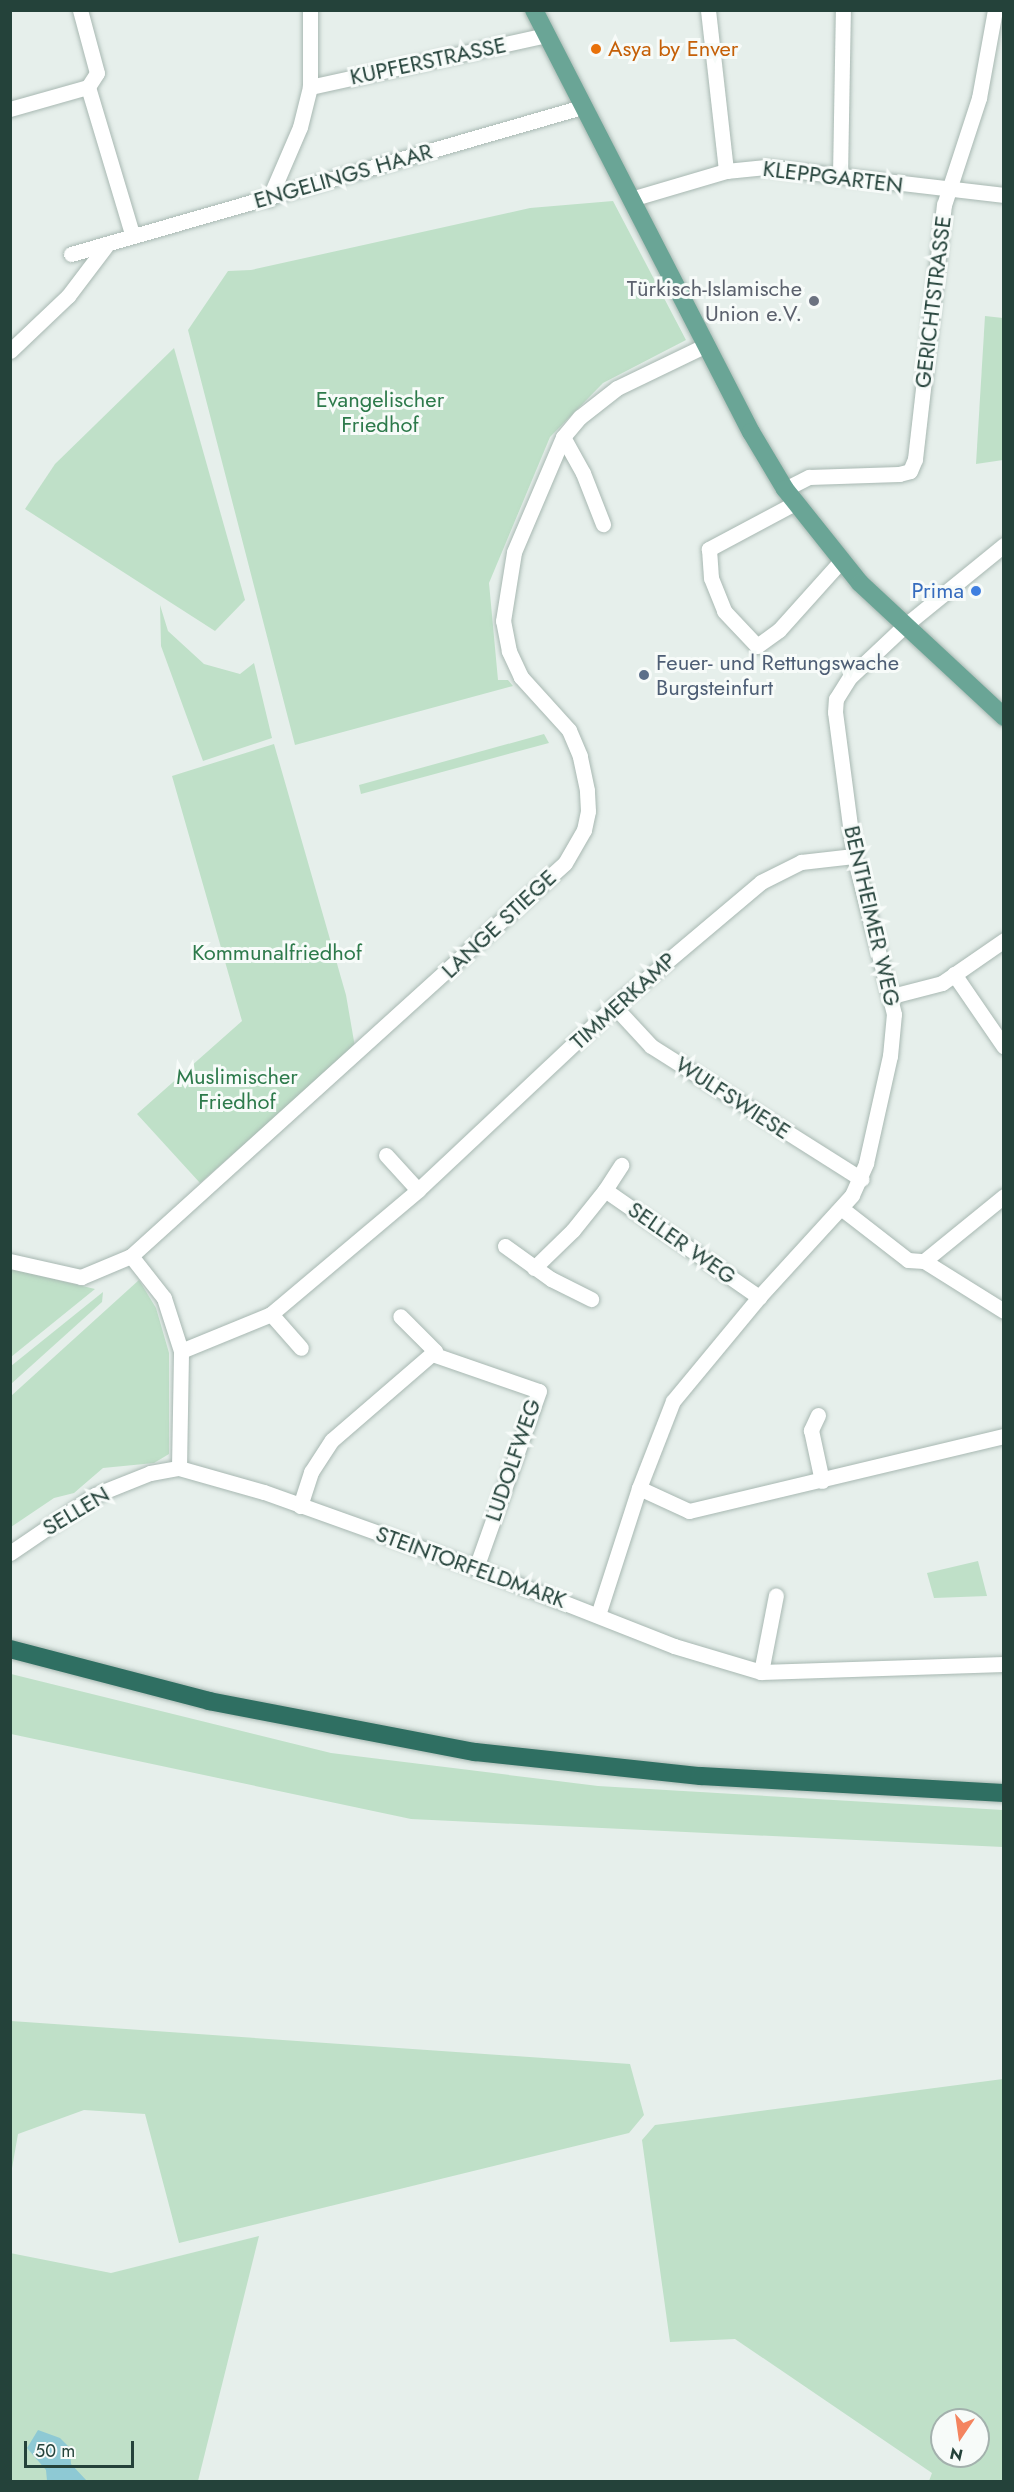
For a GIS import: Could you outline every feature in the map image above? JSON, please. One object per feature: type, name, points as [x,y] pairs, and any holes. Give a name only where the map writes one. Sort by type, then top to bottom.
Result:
[{"type":"highway","points":[[10,1648],[220,1704],[475,1752],[690,1776],[1004,1793]]},
{"type":"main road","points":[[534,10],[706,345],[790,496],[840,562],[903,627],[1004,717]]},
{"type":"street","points":[[10,109],[88,87],[96,73],[80,10]]},
{"type":"street","points":[[269,199],[300,127],[310,87],[310,10]]},
{"type":"street","points":[[708,10],[726,171]]},
{"type":"street","points":[[840,176],[843,10]]},
{"type":"street","name":"GERICHTSTRASSE","points":[[790,496],[809,477],[910,471],[915,459],[948,190],[979,98],[995,10]]},
{"type":"street","name":"KUPFERSTRASSE","points":[[310,87],[546,35]]},
{"type":"street","points":[[88,87],[132,234]]},
{"type":"street","name":"ENGELINGS HAAR","points":[[71,254],[106,246],[132,234],[269,199],[582,107]]},
{"type":"street","name":"KLEPPGARTEN","points":[[631,199],[726,171],[766,167],[1004,195]]},
{"type":"street","name":"ENGELINGS HAAR","points":[[10,351],[68,296],[106,246]]},
{"type":"street","name":"LANGE STIEGE","points":[[10,1261],[81,1277],[131,1256],[537,892],[565,863],[584,830],[588,812],[580,756],[568,730],[521,677],[513,663],[503,621],[514,552],[563,437],[617,388],[706,345]]},
{"type":"street","points":[[563,437],[583,473],[603,524]]},
{"type":"street","points":[[790,496],[709,549],[711,578],[724,611],[757,646],[779,630],[840,562]]},
{"type":"street","name":"BENTHEIMER WEG","points":[[841,1208],[861,1179],[894,1033],[892,996],[854,856],[834,712],[836,699],[850,677],[903,627],[1004,545]]},
{"type":"street","name":"TIMMERKAMP","points":[[181,1351],[271,1314],[418,1190],[614,1006],[761,882],[801,862],[854,856]]},
{"type":"street","points":[[892,996],[942,983],[1004,940]]},
{"type":"street","points":[[954,974],[1004,1047]]},
{"type":"street","name":"WULFSWIESE","points":[[614,1006],[651,1046],[861,1179]]},
{"type":"street","points":[[386,1155],[418,1190]]},
{"type":"street","name":"SELLER WEG","points":[[534,1268],[573,1230],[605,1190],[621,1165]]},
{"type":"street","name":"SELLER WEG","points":[[605,1190],[759,1297]]},
{"type":"street","points":[[924,1261],[1004,1196]]},
{"type":"street","points":[[841,1208],[908,1260],[924,1261],[1004,1311]]},
{"type":"street","name":"SELLER WEG","points":[[598,1615],[639,1488],[673,1401],[759,1297],[841,1208]]},
{"type":"street","points":[[505,1246],[534,1268],[591,1299]]},
{"type":"street","points":[[131,1256],[164,1298],[181,1351],[179,1468]]},
{"type":"street","points":[[271,1314],[301,1348]]},
{"type":"street","points":[[300,1506],[311,1472],[332,1440],[435,1351],[400,1316]]},
{"type":"street","name":"LUDOLFWEG","points":[[432,1353],[539,1391],[476,1568]]},
{"type":"street","points":[[818,1415],[811,1430],[822,1481]]},
{"type":"street","points":[[639,1488],[689,1510],[822,1481],[1004,1436]]},
{"type":"street","name":"STEINTORFELDMARK","points":[[179,1468],[300,1506],[476,1568],[674,1647],[761,1672],[1004,1664]]},
{"type":"street","name":"SELLEN","points":[[10,1553],[95,1495],[150,1473],[179,1468]]},
{"type":"street","points":[[761,1672],[776,1595]]},
{"type":"green space","name":"Evangelischer Friedhof","points":[[613,201],[686,340],[603,383],[550,437],[489,583],[498,680],[508,680],[513,686],[295,745],[188,330],[228,271],[251,270],[530,208]]},
{"type":"green space","points":[[985,316],[1003,318],[1003,460],[976,464]]},
{"type":"green space","points":[[174,348],[245,600],[215,631],[25,509],[55,464]]},
{"type":"green space","points":[[160,605],[168,631],[204,664],[240,674],[254,663],[272,738],[203,761],[161,646]]},
{"type":"green space","points":[[544,734],[549,743],[361,794],[359,785]]},
{"type":"green space","points":[[274,744],[346,995],[355,1047],[200,1183],[137,1114],[242,1021],[172,776]]},
{"type":"green space","points":[[10,1269],[95,1289],[11,1357]]},
{"type":"green space","points":[[139,1280],[156,1308],[169,1353],[169,1454],[154,1463],[103,1468],[74,1493],[54,1498],[11,1527],[11,1396]]},
{"type":"green space","points":[[103,1292],[102,1302],[11,1384],[11,1366]]},
{"type":"green space","points":[[978,1561],[987,1596],[934,1598],[927,1573]]},
{"type":"green space","points":[[11,1674],[331,1753],[598,1786],[1003,1810],[1003,1847],[411,1819],[11,1734]]},
{"type":"green space","points":[[11,2021],[630,2064],[644,2115],[629,2133],[179,2243],[145,2114],[84,2110],[18,2134],[11,2174]]},
{"type":"green space","points":[[1003,2079],[1003,2481],[929,2481],[932,2473],[735,2339],[670,2342],[642,2140],[655,2125]]},
{"type":"green space","points":[[259,2236],[198,2481],[11,2481],[10,2253],[111,2273]]},
{"type":"water","points":[[38,2430],[60,2438],[70,2448],[71,2464],[87,2481],[47,2481],[46,2470],[27,2448]]},
{"type":"place","name":"Asya by Enver","points":[[596,49]]},
{"type":"place","name":"Türkisch-Islamische Union e.V.","points":[[814,301]]},
{"type":"place","name":"Prima","points":[[976,591]]},
{"type":"place","name":"Feuer- und Rettungswache Burgsteinfurt","points":[[644,675]]},
{"type":"park label","name":"Kommunalfriedhof","points":[[277,953]]},
{"type":"park label","name":"Muslimischer Friedhof","points":[[237,1088]]}]
